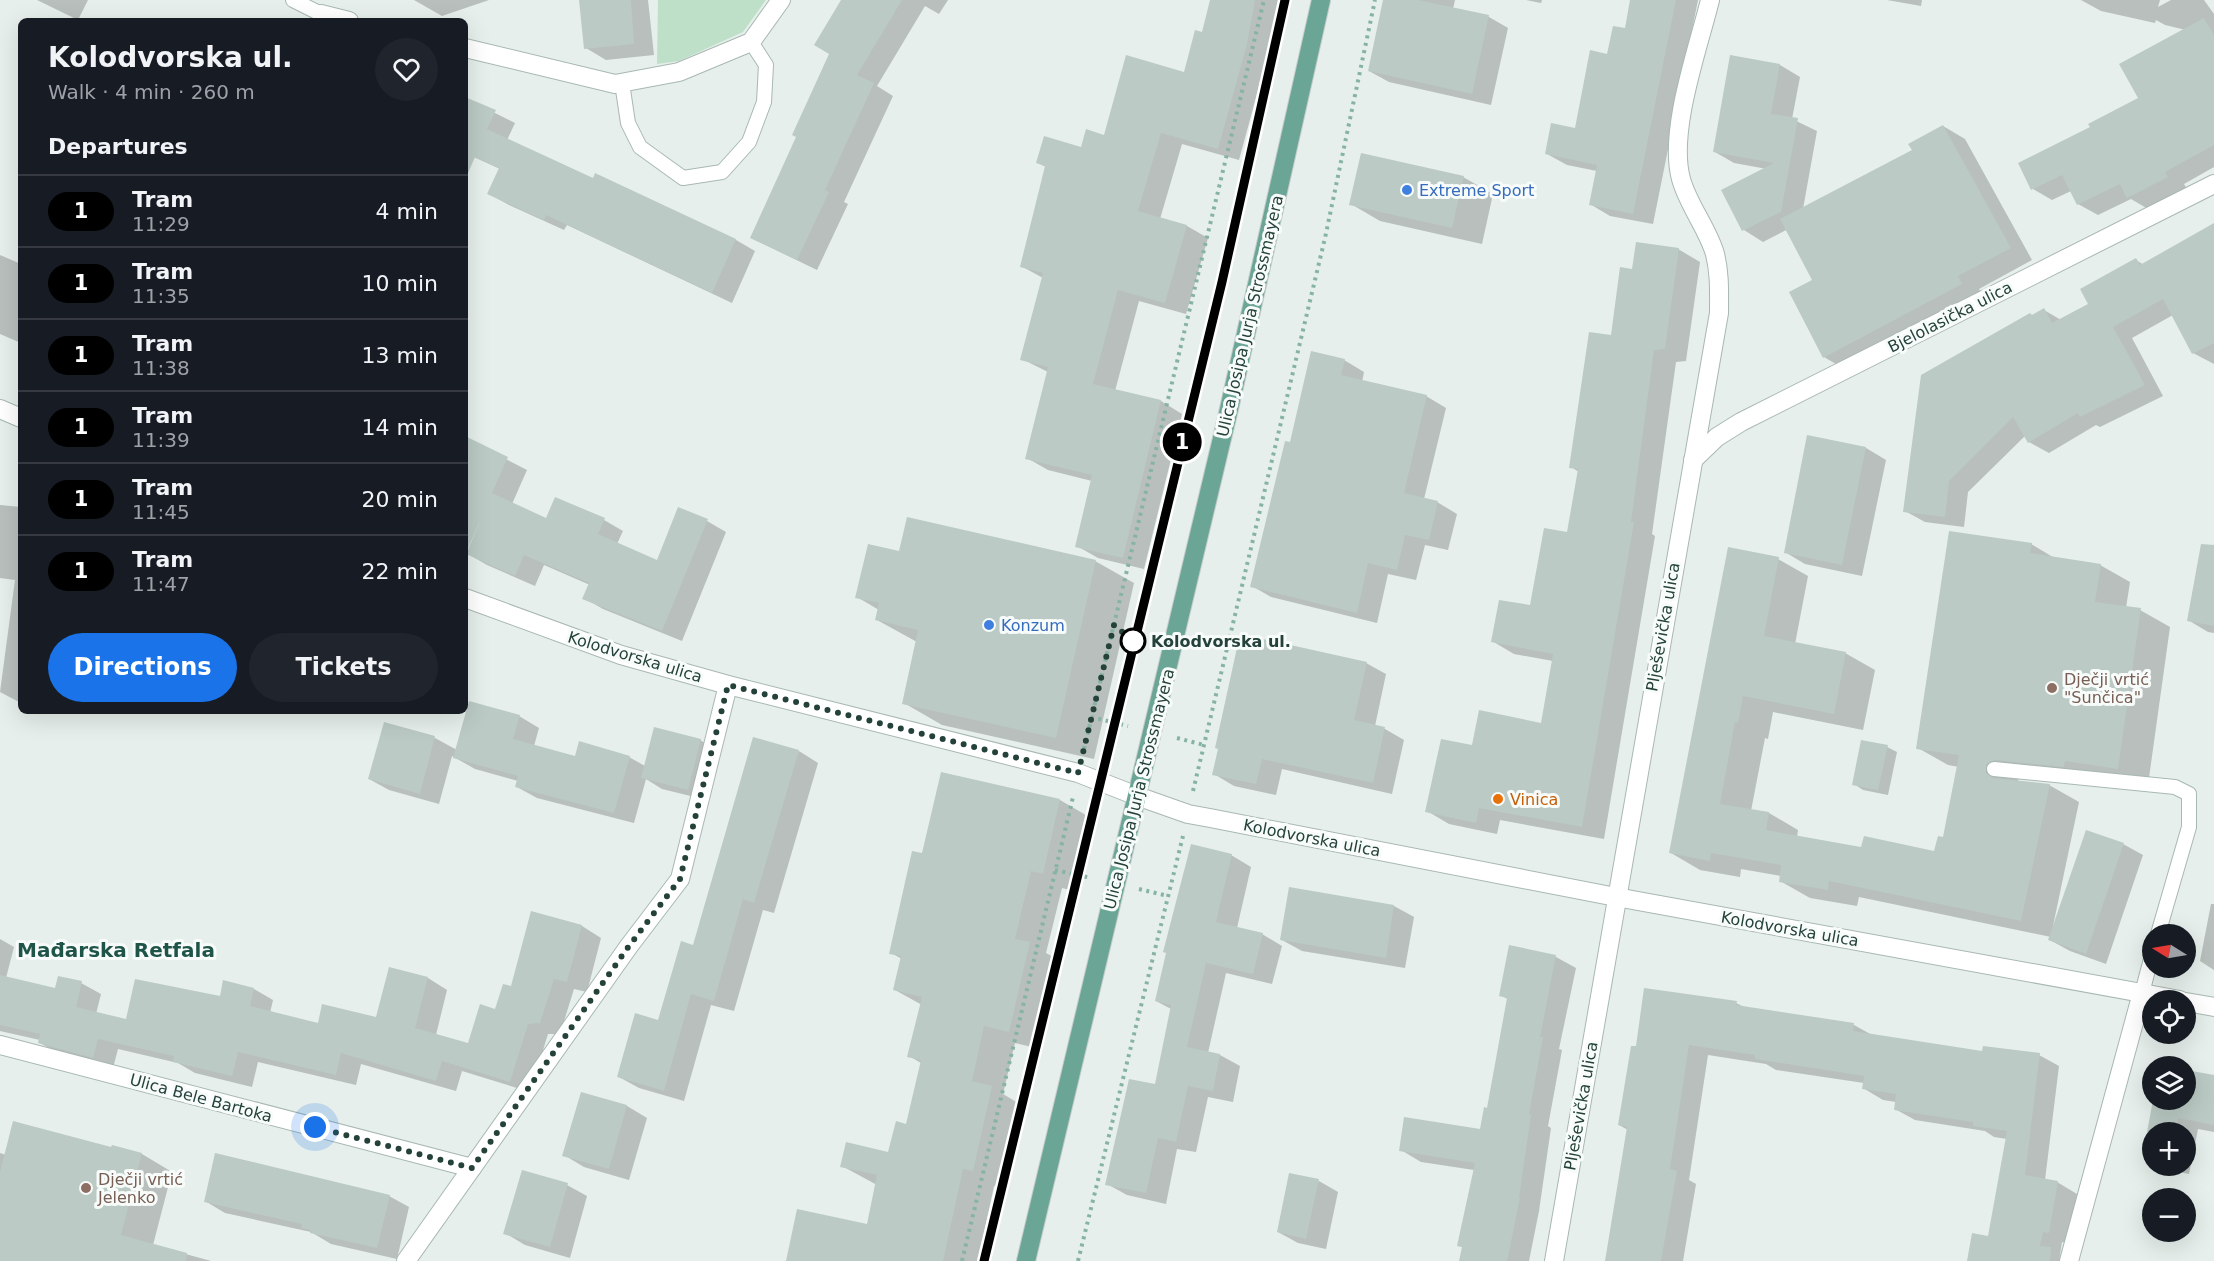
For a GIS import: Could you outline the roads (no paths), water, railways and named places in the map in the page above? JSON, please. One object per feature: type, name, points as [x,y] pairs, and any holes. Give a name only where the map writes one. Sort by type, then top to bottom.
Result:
[{"type":"main road","name":"Ulica Josipa Jurja Strossmayera","points":[[1026,1261],[1232,397],[1321,0]]},
{"type":"street","points":[[468,49],[615,84],[622,83],[679,72],[751,42],[781,0]]},
{"type":"street","name":"Plješevička ulica","points":[[1554,1261],[1719,313],[1720,281],[1714,252],[1691,205],[1681,178],[1677,147],[1686,97],[1710,0]]},
{"type":"street","points":[[322,12],[340,18]]},
{"type":"street","name":"Bjelolasička ulica","points":[[1693,460],[1717,437],[1741,422],[2214,184]]},
{"type":"street","points":[[0,409],[18,417]]},
{"type":"street","name":"Kolodvorska ulica","points":[[468,599],[621,655],[728,685],[1078,773],[1188,814],[1616,897],[2142,993]]},
{"type":"street","points":[[406,1261],[629,946],[680,879],[728,685]]},
{"type":"street","points":[[2069,1261],[2142,993]]},
{"type":"street","points":[[2196,1004],[2214,1007]]},
{"type":"street","name":"Ulica Bele Bartoka","points":[[0,1045],[472,1168]]},
{"type":"lane","points":[[293,0],[322,12]]},
{"type":"lane","points":[[622,83],[628,123],[640,147],[683,178],[722,172],[748,142],[764,102],[766,65],[751,42]]},
{"type":"lane","points":[[1994,769],[2175,787],[2189,794],[2189,827],[2161,924]]},
{"type":"tram line","name":"1","points":[[984,1261],[1222,282],[1285,0]]},
{"type":"place","name":"Extreme Sport","points":[[1407,190]]},
{"type":"place","name":"Konzum","points":[[989,625]]},
{"type":"place","name":"Kolodvorska ul.","points":[[1133,641]]},
{"type":"place","name":"Dječji vrtić \"Sunčica\"","points":[[2052,688]]},
{"type":"place","name":"Vinica","points":[[1498,799]]},
{"type":"place","name":"Dječji vrtić Jelenko","points":[[86,1188]]},
{"type":"district","name":"Mađarska Retfala","points":[[116,950]]}]
